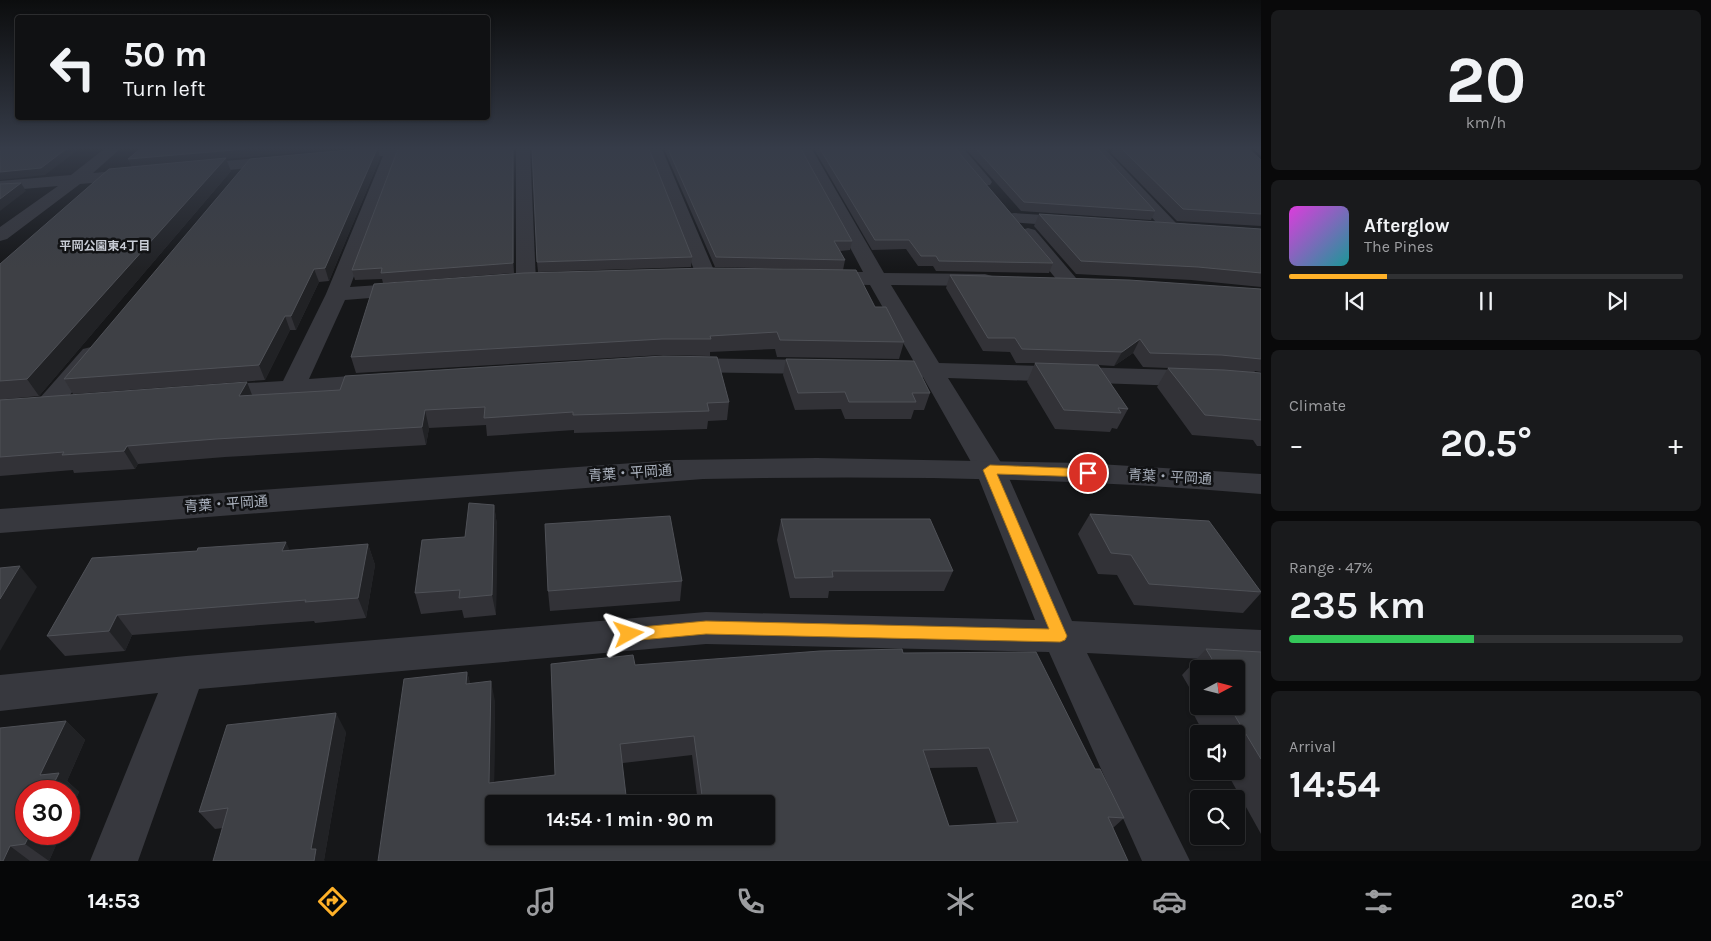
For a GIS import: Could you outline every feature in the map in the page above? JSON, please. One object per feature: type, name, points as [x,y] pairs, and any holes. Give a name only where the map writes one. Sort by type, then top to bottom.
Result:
[{"type":"street","points":[[0,235],[62,189]]},
{"type":"street","points":[[293,387],[337,294],[383,189]]},
{"type":"street","points":[[524,189],[526,282]]},
{"type":"street","points":[[671,189],[706,275]]},
{"type":"street","points":[[827,189],[877,279],[990,470],[1060,636],[1166,861]]},
{"type":"street","points":[[989,189],[1004,207],[1079,282],[1040,281]]},
{"type":"street","points":[[1134,189],[1170,227]]},
{"type":"street","points":[[1004,207],[1092,222]]},
{"type":"street","points":[[1141,225],[1190,228]]},
{"type":"street","points":[[801,277],[1002,281]]},
{"type":"street","points":[[337,294],[426,288]]},
{"type":"street","points":[[77,403],[38,406],[104,337]]},
{"type":"street","points":[[662,364],[931,369],[1212,379],[1261,384]]},
{"type":"street","points":[[195,394],[403,380]]},
{"type":"street","name":"青葉・平岡通","points":[[0,520],[675,470],[738,467],[990,470],[1186,477],[1261,484]]},
{"type":"street","points":[[0,693],[186,673],[706,628],[1060,636],[1261,646]]},
{"type":"street","points":[[114,861],[186,673]]},
{"type":"building","points":[[0,189],[13,189],[0,199]]},
{"type":"building","points":[[86,189],[198,189],[27,379],[0,381],[0,264]]},
{"type":"building","points":[[224,189],[359,189],[325,268],[314,269],[291,316],[285,316],[259,365],[64,379]]},
{"type":"building","points":[[383,189],[513,189],[513,263],[381,273],[382,268],[352,270]]},
{"type":"building","points":[[534,189],[665,189],[692,257],[537,262]]},
{"type":"building","points":[[686,189],[823,189],[852,241],[834,241],[845,260],[716,257]]},
{"type":"building","points":[[844,189],[990,189],[1053,263],[939,261],[936,256],[921,256],[909,240],[875,240]]},
{"type":"building","points":[[1012,189],[1135,189],[1155,211],[1024,202]]},
{"type":"building","points":[[1163,189],[1261,189],[1261,214],[1183,209]]},
{"type":"building","points":[[1039,214],[1261,229],[1261,273],[1198,267],[1081,261]]},
{"type":"building","points":[[707,268],[856,270],[875,307],[886,307],[904,342],[780,340],[777,332],[710,336],[711,339],[662,339],[351,357],[374,284],[524,273]]},
{"type":"building","points":[[950,275],[1129,280],[1261,289],[1261,359],[1221,355],[1150,353],[1140,339],[1122,352],[1022,349],[1015,338],[988,338]]},
{"type":"building","points":[[663,356],[717,357],[729,402],[707,403],[709,411],[573,415],[573,412],[484,418],[485,407],[425,410],[422,427],[127,446],[124,451],[62,455],[64,452],[0,457],[0,400],[247,382],[239,396],[340,390],[345,376]]},
{"type":"building","points":[[786,359],[914,361],[930,393],[912,393],[916,402],[849,402],[845,392],[798,393]]},
{"type":"building","points":[[1035,363],[1098,365],[1128,409],[1118,408],[1121,413],[1064,410]]},
{"type":"building","points":[[1168,368],[1261,373],[1261,420],[1205,415]]},
{"type":"building","points":[[469,503],[494,505],[492,595],[459,598],[460,590],[415,593],[422,540],[465,537]]},
{"type":"building","points":[[1090,514],[1209,521],[1261,592],[1149,584],[1131,555],[1111,553]]},
{"type":"building","points":[[670,516],[682,581],[548,591],[545,524]]},
{"type":"building","points":[[781,519],[930,519],[953,571],[832,571],[833,577],[795,578]]},
{"type":"building","points":[[286,542],[282,551],[368,544],[358,598],[305,602],[306,600],[117,615],[109,631],[47,636],[92,558],[197,551],[198,548]]},
{"type":"building","points":[[20,566],[0,599],[0,568]]},
{"type":"building","points":[[902,649],[903,653],[1036,652],[1095,769],[1100,769],[1124,818],[1108,817],[1128,861],[378,861],[404,679],[467,672],[466,684],[491,681],[489,783],[555,775],[551,664],[633,655],[635,665],[820,651]],"holes":[[[694,736],[702,795],[775,795],[775,845],[485,845],[485,795],[626,795],[620,744]],[[989,748],[1018,822],[949,826],[923,750]]]},
{"type":"building","points":[[1206,649],[1261,652],[1261,759],[1245,732],[1245,725],[1240,725],[1234,715],[1245,715],[1245,660],[1213,660]]},
{"type":"building","points":[[336,713],[311,849],[316,849],[314,861],[213,861],[228,808],[199,812],[227,725]]},
{"type":"building","points":[[66,721],[40,775],[59,773],[56,780],[15,780],[15,845],[18,845],[10,846],[3,861],[0,861],[0,728]]},
{"type":"district","name":"平岡公園東4丁目","points":[[105,246]]},
{"type":"route","points":[[629,634],[706,628],[1060,636],[990,470],[1088,473]]}]
